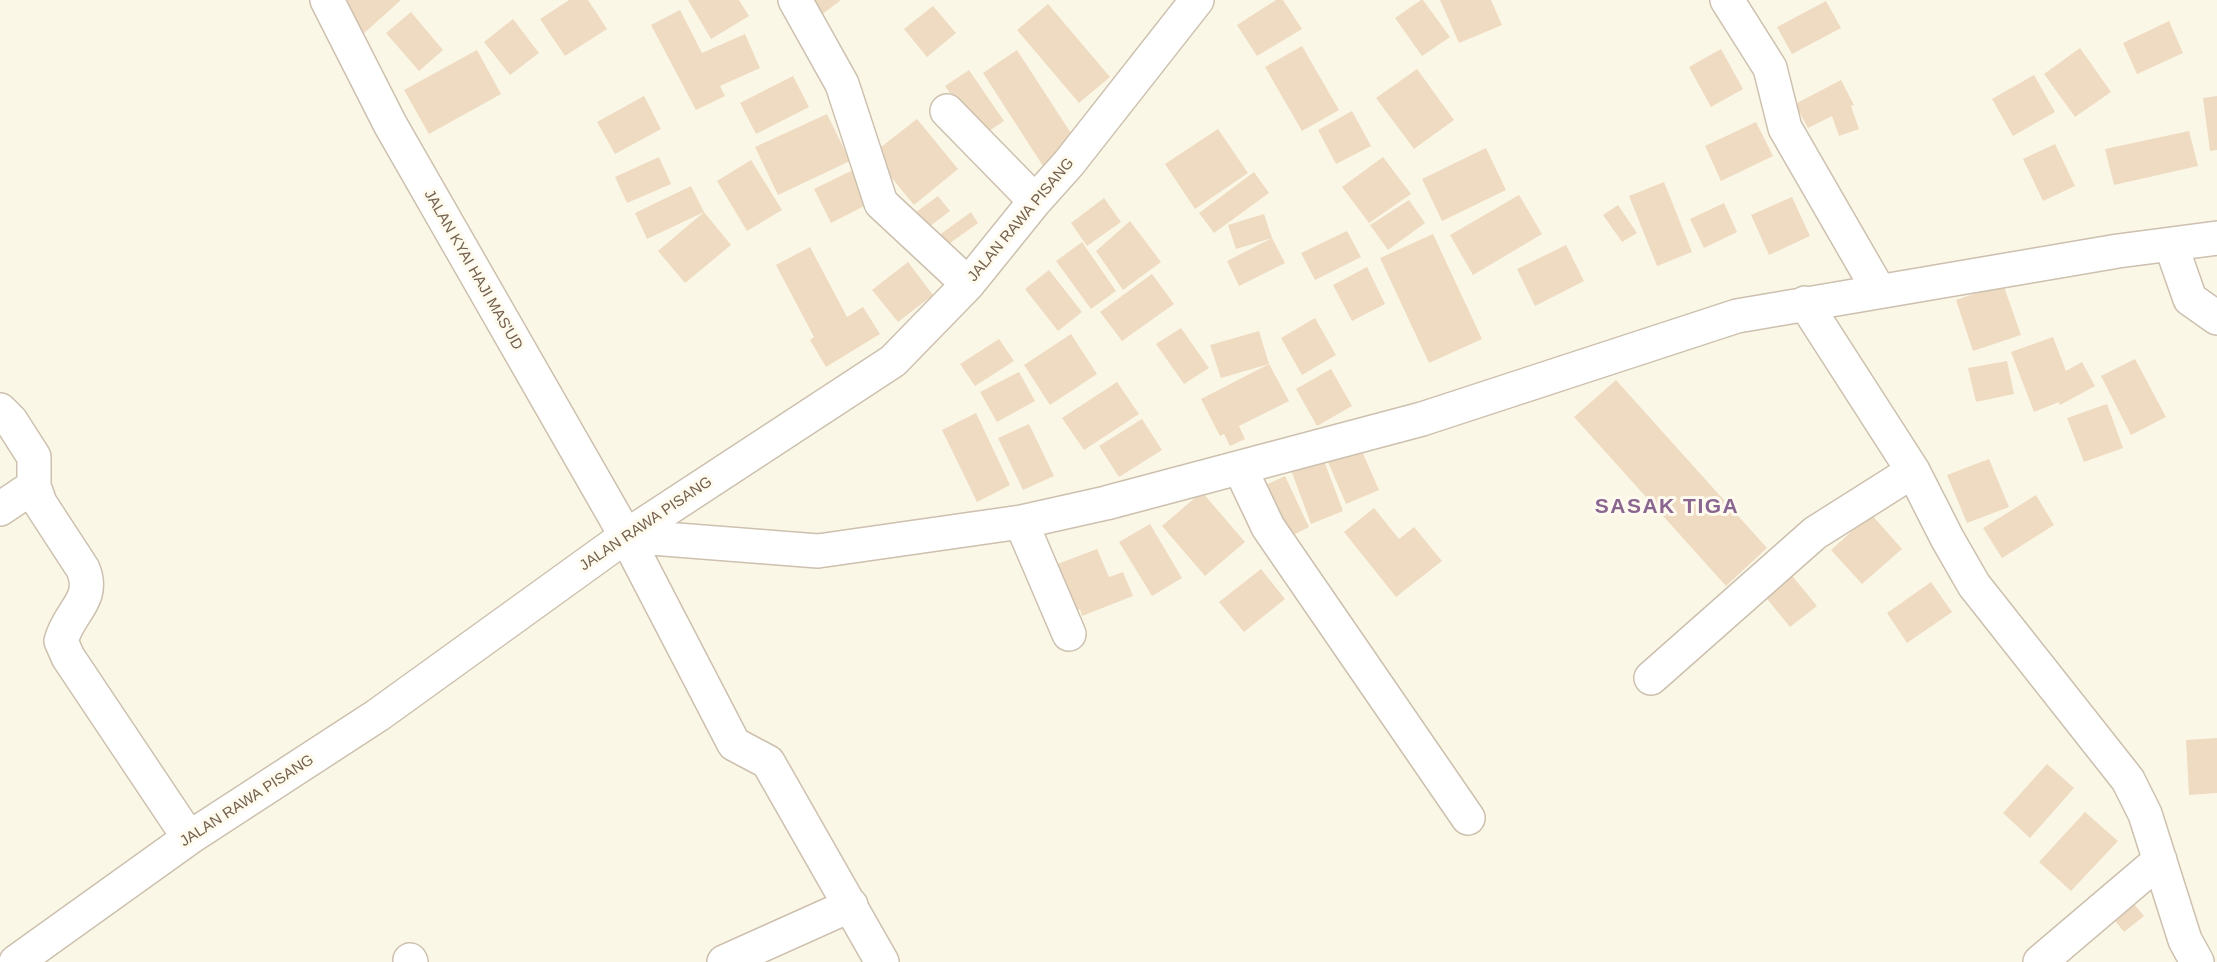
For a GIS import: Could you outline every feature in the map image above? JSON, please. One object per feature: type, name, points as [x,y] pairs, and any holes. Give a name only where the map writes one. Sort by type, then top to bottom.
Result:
[{"type":"street","name":"JALAN KYAI HAJI MAS'UD","points":[[327,0],[390,124],[626,536],[734,744],[768,762],[882,962]]},
{"type":"street","points":[[795,0],[842,84],[881,202],[968,284]]},
{"type":"street","name":"JALAN RAWA PISANG","points":[[16,962],[189,838],[378,716],[626,536],[893,360],[968,284],[1035,201],[1069,164],[1197,0]]},
{"type":"street","points":[[1727,0],[1770,68],[1785,128],[1879,291]]},
{"type":"street","points":[[947,111],[1035,201]]},
{"type":"street","points":[[626,536],[818,552],[1021,522],[1106,503],[1422,419],[1737,316],[2118,251],[2217,238]]},
{"type":"street","points":[[2171,245],[2190,299],[2217,318]]},
{"type":"street","points":[[1805,303],[1912,471],[1974,585],[2128,780],[2145,814],[2185,940],[2197,962]]},
{"type":"street","points":[[0,410],[11,420],[34,457],[34,486],[40,503],[88,580],[88,591],[64,630],[61,641],[68,657],[189,838]]},
{"type":"street","points":[[1240,468],[1268,527],[1468,818]]},
{"type":"street","points":[[1651,678],[1815,533],[1912,471]]},
{"type":"street","points":[[0,509],[34,486]]},
{"type":"street","points":[[1021,522],[1069,634]]},
{"type":"street","points":[[2040,962],[2160,860]]},
{"type":"street","points":[[724,962],[851,905]]},
{"type":"building","points":[[347,0],[401,0],[362,35],[338,9]]},
{"type":"building","points":[[569,0],[588,0],[607,29],[565,56],[540,19]]},
{"type":"building","points":[[688,0],[739,0],[749,16],[711,39]]},
{"type":"building","points":[[808,0],[841,0],[820,16]]},
{"type":"building","points":[[1276,0],[1283,0],[1302,29],[1257,56],[1237,25]]},
{"type":"building","points":[[1421,0],[1450,37],[1422,56],[1395,18]]},
{"type":"building","points":[[1440,0],[1491,0],[1502,25],[1459,43]]},
{"type":"building","points":[[1826,1],[1841,28],[1792,54],[1777,27]]},
{"type":"building","points":[[1048,4],[1110,77],[1079,103],[1017,30]]},
{"type":"building","points":[[933,6],[956,33],[927,57],[904,29]]},
{"type":"building","points":[[680,10],[702,53],[745,34],[760,68],[720,86],[725,96],[696,110],[651,25]]},
{"type":"building","points":[[411,12],[443,50],[419,71],[386,33]]},
{"type":"building","points":[[513,19],[539,53],[510,75],[484,42]]},
{"type":"building","points":[[2169,21],[2183,53],[2137,74],[2123,43]]},
{"type":"building","points":[[1302,46],[1339,110],[1302,131],[1265,67]]},
{"type":"building","points":[[2080,48],[2111,92],[2075,117],[2044,74]]},
{"type":"building","points":[[1721,49],[1743,89],[1711,107],[1689,67]]},
{"type":"building","points":[[477,50],[501,94],[429,134],[404,90]]},
{"type":"building","points":[[1017,50],[1078,144],[1043,166],[983,73]]},
{"type":"building","points":[[1417,69],[1454,120],[1414,149],[1376,98]]},
{"type":"building","points":[[969,70],[1004,121],[980,137],[945,86]]},
{"type":"building","points":[[2034,75],[2055,112],[2013,136],[1992,99]]},
{"type":"building","points":[[793,76],[809,107],[756,134],[740,103]]},
{"type":"building","points":[[1841,80],[1854,105],[1851,106],[1859,129],[1839,136],[1832,116],[1808,128],[1795,104]]},
{"type":"building","points":[[644,96],[661,129],[615,154],[597,122]]},
{"type":"building","points":[[2217,96],[2217,150],[2210,151],[2203,98]]},
{"type":"building","points":[[1352,111],[1371,146],[1336,164],[1318,130]]},
{"type":"building","points":[[827,114],[850,161],[778,195],[755,147]]},
{"type":"building","points":[[917,119],[958,169],[914,205],[872,154]]},
{"type":"building","points":[[1756,122],[1773,156],[1721,181],[1705,146]]},
{"type":"building","points":[[1218,129],[1248,173],[1195,209],[1165,164]]},
{"type":"building","points":[[2189,131],[2198,166],[2114,185],[2105,149]]},
{"type":"building","points":[[2055,144],[2075,186],[2043,201],[2023,159]]},
{"type":"building","points":[[1486,148],[1506,190],[1442,221],[1422,179]]},
{"type":"building","points":[[659,157],[671,184],[627,203],[615,177]]},
{"type":"building","points":[[1383,157],[1411,194],[1369,223],[1342,187]]},
{"type":"building","points":[[751,160],[782,210],[747,231],[717,181]]},
{"type":"building","points":[[853,170],[870,203],[831,223],[814,189]]},
{"type":"building","points":[[1254,172],[1269,193],[1214,233],[1199,213]]},
{"type":"building","points":[[1664,182],[1692,252],[1657,266],[1629,196]]},
{"type":"building","points":[[691,186],[704,212],[647,239],[635,213]]},
{"type":"building","points":[[1519,195],[1542,234],[1473,275],[1450,235]]},
{"type":"building","points":[[938,196],[950,211],[917,236],[905,220]]},
{"type":"building","points":[[1792,197],[1810,236],[1769,255],[1751,215]]},
{"type":"building","points":[[1104,198],[1121,222],[1087,246],[1071,223]]},
{"type":"building","points":[[1409,200],[1425,223],[1388,250],[1370,225]]},
{"type":"building","points":[[1724,203],[1737,232],[1704,248],[1690,219]]},
{"type":"building","points":[[1618,205],[1637,233],[1622,242],[1603,215]]},
{"type":"building","points":[[704,212],[731,245],[685,283],[658,251]]},
{"type":"building","points":[[971,212],[978,223],[946,246],[938,236]]},
{"type":"building","points":[[1264,214],[1272,238],[1236,249],[1228,225]]},
{"type":"building","points":[[1130,221],[1161,262],[1123,290],[1096,251]]},
{"type":"building","points":[[1347,231],[1361,257],[1315,280],[1301,253]]},
{"type":"building","points":[[1433,234],[1482,339],[1429,363],[1380,258]]},
{"type":"building","points":[[1272,238],[1285,263],[1239,286],[1227,261]]},
{"type":"building","points":[[1082,242],[1116,291],[1091,309],[1056,261]]},
{"type":"building","points":[[1566,245],[1584,281],[1535,306],[1517,269]]},
{"type":"building","points":[[810,247],[847,317],[863,307],[880,334],[826,367],[810,340],[814,337],[776,265]]},
{"type":"building","points":[[908,262],[933,295],[898,322],[872,290]]},
{"type":"building","points":[[1367,267],[1385,304],[1352,321],[1333,285]]},
{"type":"building","points":[[1049,270],[1082,312],[1058,331],[1025,289]]},
{"type":"building","points":[[1152,274],[1174,304],[1122,341],[1100,312]]},
{"type":"building","points":[[2003,284],[2021,335],[1973,351],[1956,300]]},
{"type":"building","points":[[1315,318],[1336,355],[1302,375],[1281,338]]},
{"type":"building","points":[[1181,328],[1209,368],[1184,384],[1156,344]]},
{"type":"building","points":[[1259,331],[1269,364],[1221,378],[1210,345]]},
{"type":"building","points":[[1071,334],[1097,374],[1050,405],[1024,365]]},
{"type":"building","points":[[2053,337],[2066,371],[2082,362],[2095,386],[2060,405],[2059,402],[2034,412],[2011,352]]},
{"type":"building","points":[[999,339],[1014,361],[975,386],[960,364]]},
{"type":"building","points":[[2135,359],[2166,417],[2131,435],[2101,376]]},
{"type":"building","points":[[2007,361],[2014,394],[1976,402],[1968,368]]},
{"type":"building","points":[[1269,364],[1289,401],[1239,426],[1245,439],[1230,446],[1224,434],[1220,436],[1201,399]]},
{"type":"building","points":[[1331,369],[1352,406],[1317,426],[1296,389]]},
{"type":"building","points":[[1019,372],[1035,401],[997,422],[980,392]]},
{"type":"building","points":[[1616,380],[1767,548],[1726,586],[1574,417]]},
{"type":"building","points":[[1117,382],[1139,414],[1084,450],[1062,418]]},
{"type":"building","points":[[2107,404],[2123,448],[2084,462],[2067,418]]},
{"type":"building","points":[[976,413],[1010,485],[977,502],[942,430]]},
{"type":"building","points":[[1142,419],[1162,450],[1119,477],[1099,446]]},
{"type":"building","points":[[1029,424],[1054,476],[1023,490],[998,438]]},
{"type":"building","points":[[1361,449],[1379,490],[1346,504],[1328,462]]},
{"type":"building","points":[[1323,458],[1343,511],[1311,524],[1291,470]]},
{"type":"building","points":[[1989,459],[2009,507],[1967,523],[1947,475]]},
{"type":"building","points":[[1285,476],[1309,527],[1283,540],[1259,488]]},
{"type":"building","points":[[1202,492],[1245,542],[1205,576],[1162,526]]},
{"type":"building","points":[[2036,495],[2054,525],[2002,558],[1983,528]]},
{"type":"building","points":[[1374,508],[1399,539],[1414,527],[1442,561],[1396,597],[1344,532]]},
{"type":"building","points":[[1871,514],[1902,549],[1862,584],[1831,550]]},
{"type":"building","points":[[1150,524],[1182,578],[1152,596],[1119,542]]},
{"type":"building","points":[[1097,549],[1109,577],[1123,572],[1133,596],[1082,616],[1080,609],[1074,611],[1055,565]]},
{"type":"building","points":[[1261,569],[1285,599],[1244,632],[1219,602]]},
{"type":"building","points":[[1789,572],[1817,606],[1790,627],[1763,594]]},
{"type":"building","points":[[1931,582],[1952,612],[1907,643],[1887,613]]},
{"type":"building","points":[[2217,738],[2217,793],[2189,795],[2186,740]]},
{"type":"building","points":[[2047,764],[2074,788],[2030,838],[2003,813]]},
{"type":"building","points":[[2085,812],[2118,841],[2071,891],[2039,862]]},
{"type":"building","points":[[2129,898],[2144,916],[2124,932],[2109,913]]},
{"type":"district","name":"SASAK TIGA","points":[[1667,507]]}]
